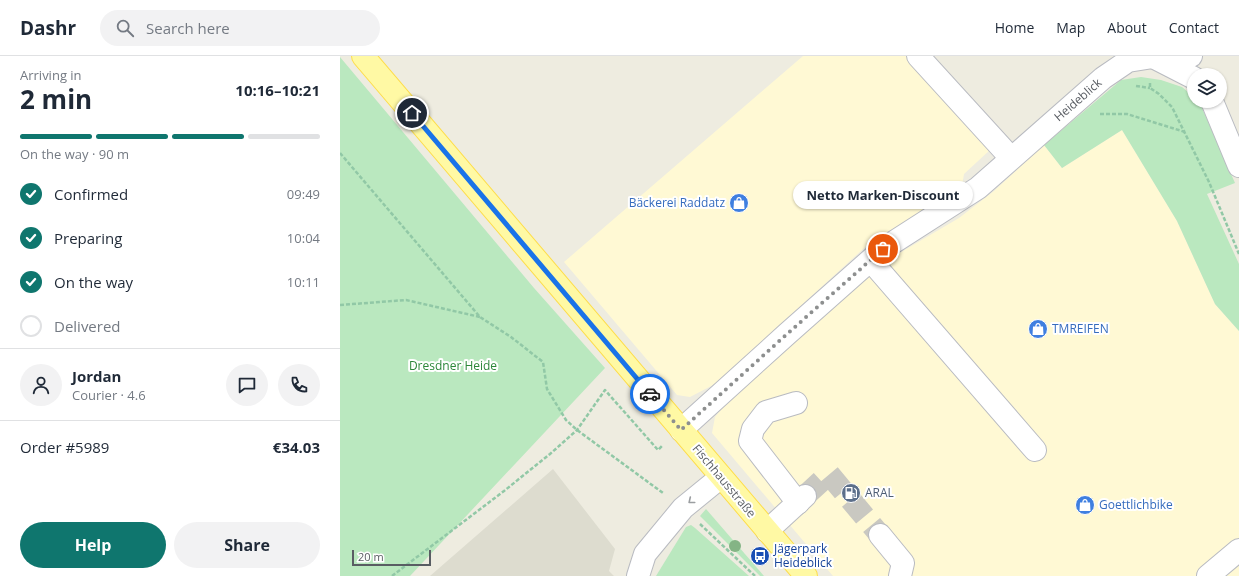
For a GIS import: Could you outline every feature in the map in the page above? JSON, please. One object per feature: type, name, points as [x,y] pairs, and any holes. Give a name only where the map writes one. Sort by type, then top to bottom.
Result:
[{"type":"main road","name":"Fischhausstraße","points":[[363,56],[806,576]]},
{"type":"street","name":"Heideblick","points":[[681,430],[883,249],[978,188],[1103,78],[1128,61],[1191,56]]},
{"type":"street","points":[[924,58],[1011,158]]},
{"type":"street","points":[[1159,59],[1187,74]]},
{"type":"street","points":[[1215,108],[1239,166]]},
{"type":"street","points":[[870,261],[1035,450]]},
{"type":"street","points":[[767,531],[801,500],[750,441],[753,429],[766,412],[796,402]]},
{"type":"street","points":[[638,576],[645,554],[683,508],[721,477]]},
{"type":"street","points":[[880,535],[903,563],[900,576]]},
{"type":"street","points":[[1208,576],[1239,550]]},
{"type":"path","points":[[1159,59],[1150,88],[1159,94],[1172,107],[1209,182],[1239,254]]},
{"type":"path","points":[[1095,115],[1102,113],[1127,114],[1184,132]]},
{"type":"path","points":[[340,153],[480,317],[511,337],[543,362],[547,389],[566,420],[577,430],[683,508],[755,576]]},
{"type":"path","points":[[340,304],[406,300],[480,317]]},
{"type":"path","points":[[392,576],[550,454],[577,430],[605,390],[658,450],[681,430]]},
{"type":"shaded area","points":[[803,56],[907,56],[991,149],[964,174],[962,186],[932,208],[874,239],[715,384],[690,397],[677,395],[564,262]]},
{"type":"shaded area","points":[[1122,130],[1177,221],[1215,304],[1239,331],[1239,576],[833,576],[712,433],[715,417],[728,401],[886,261],[959,218],[994,191],[1044,145],[1062,168]]},
{"type":"shaded area","points":[[553,469],[615,549],[609,571],[614,576],[430,576]]},
{"type":"green space","name":"Dresdner Heide","points":[[340,57],[534,288],[605,368],[410,576],[340,576]]},
{"type":"green space","points":[[1141,77],[1161,80],[1182,87],[1187,91],[1187,108],[1202,108],[1235,183],[1207,194],[1239,264],[1239,331],[1215,304],[1177,221],[1122,130],[1062,168],[1044,145],[1121,80]]},
{"type":"green space","points":[[706,509],[764,576],[760,576],[700,516]]},
{"type":"green space","points":[[691,525],[749,576],[656,576],[686,527]]},
{"type":"tunnel","points":[[805,496],[829,474],[880,535]]},
{"type":"way so far","points":[[650,394],[681,430],[883,249]]},
{"type":"place","name":"Bäckerei Raddatz","points":[[739,203]]},
{"type":"place","name":"Netto Marken-Discount","points":[[883,249]]},
{"type":"place","name":"TMREIFEN","points":[[1038,329]]},
{"type":"place","name":"ARAL","points":[[851,493]]},
{"type":"place","name":"Goettlichbike","points":[[1085,505]]},
{"type":"place","name":"Jägerpark Heideblick","points":[[760,556]]},
{"type":"route","points":[[412,113],[650,394]]}]
